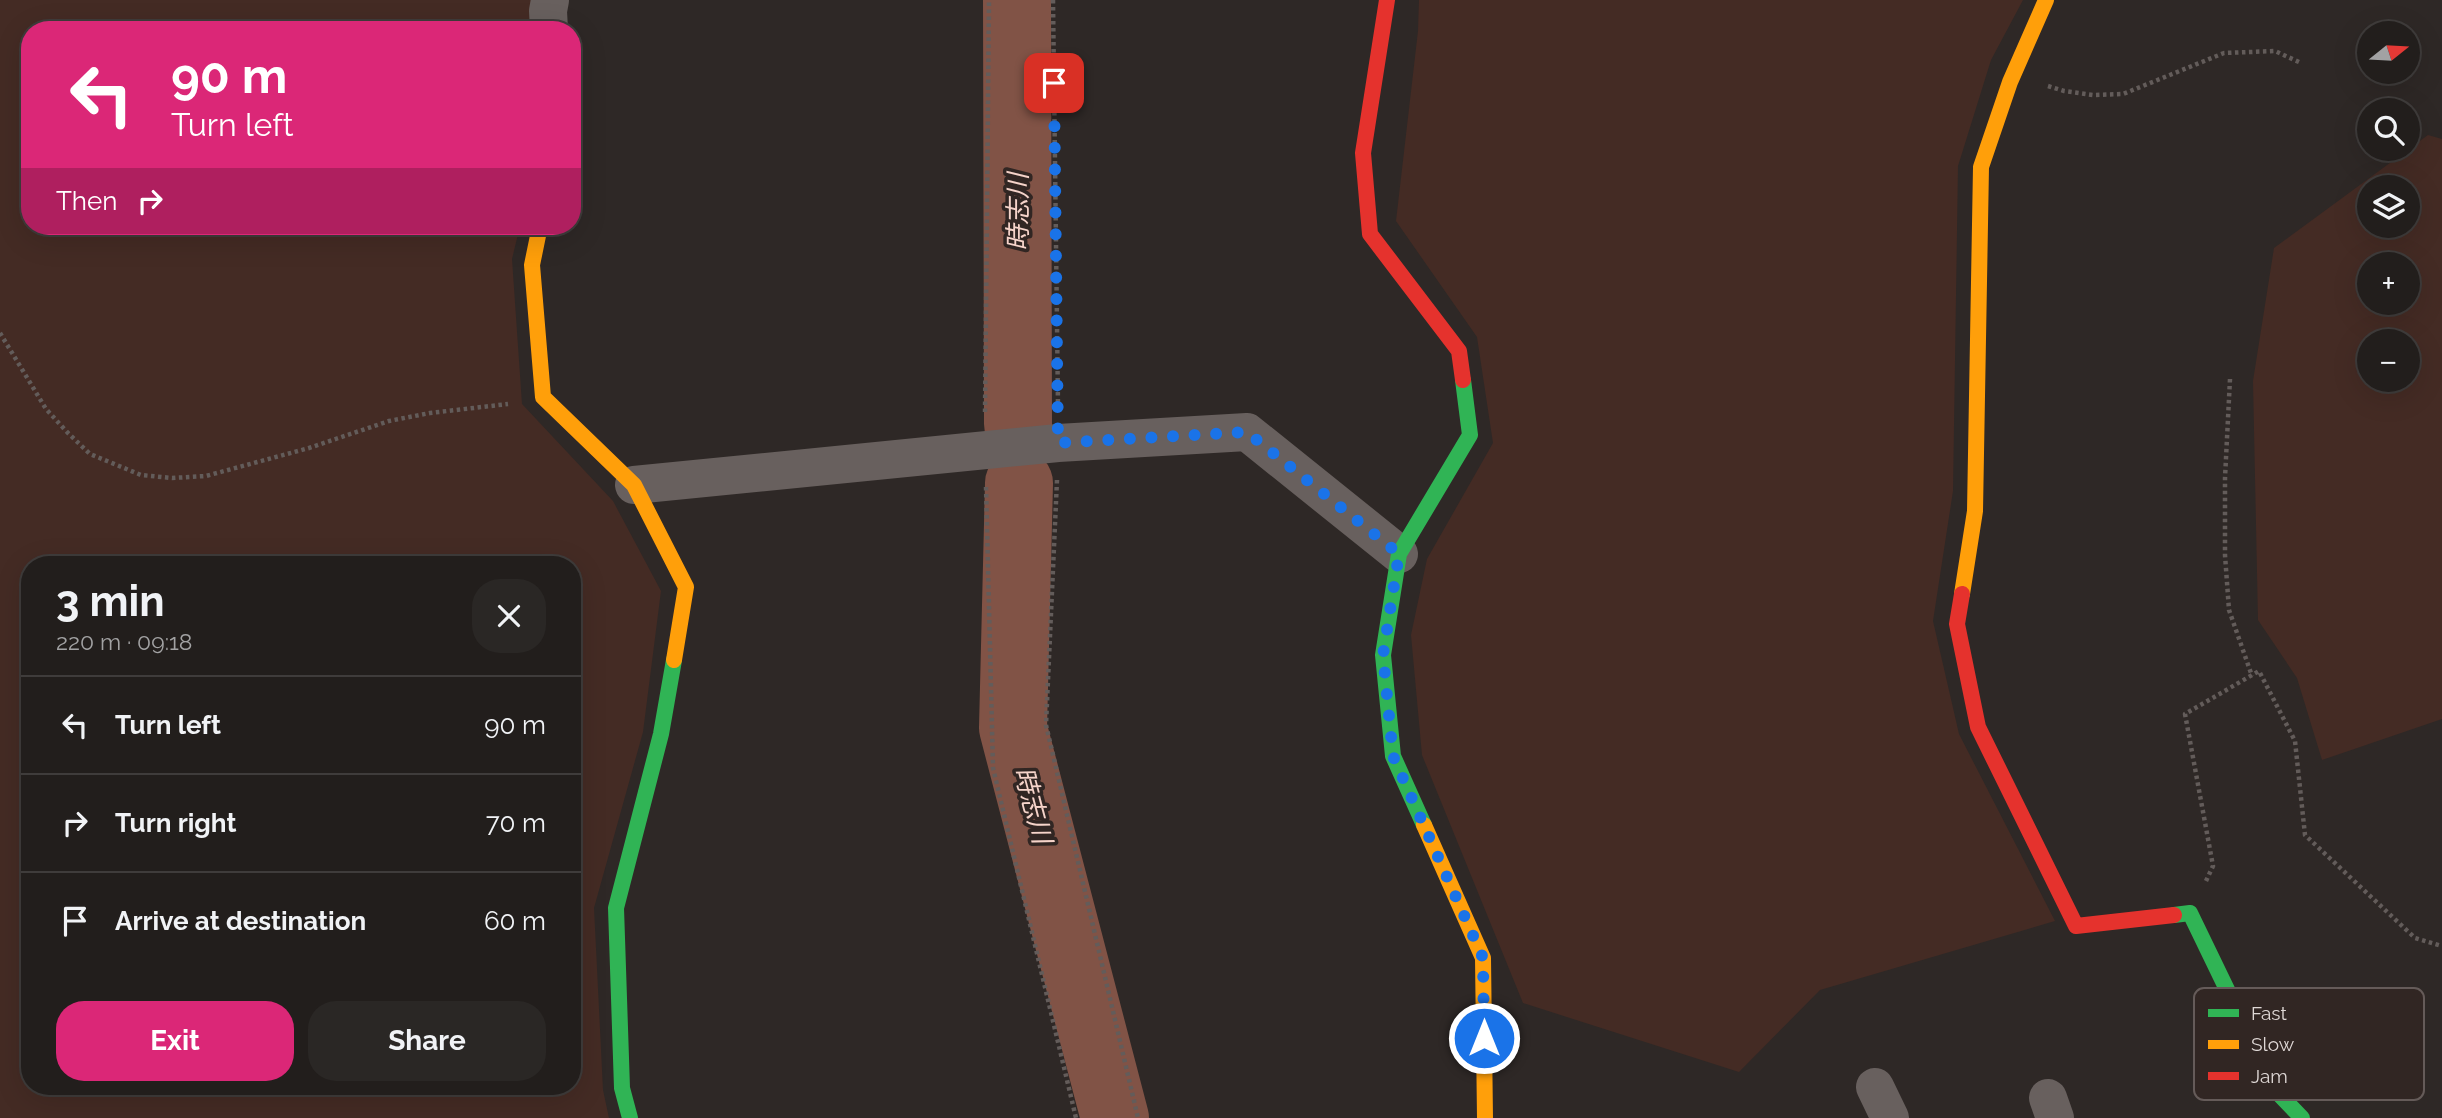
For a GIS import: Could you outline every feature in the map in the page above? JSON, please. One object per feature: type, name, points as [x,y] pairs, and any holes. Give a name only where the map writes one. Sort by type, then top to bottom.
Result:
[{"type":"street","points":[[549,21],[550,0]]},
{"type":"street","points":[[1387,0],[1363,153],[1370,233],[1459,351],[1470,435],[1399,554],[1383,655],[1393,756],[1483,958],[1485,1118]]},
{"type":"street","points":[[2046,0],[2013,75],[1981,167],[1975,511],[1957,624],[1978,727],[2076,926],[2190,913],[2226,988]]},
{"type":"street","points":[[538,235],[533,265],[543,397],[634,485],[686,587],[661,734],[615,908],[622,1088],[630,1118]]},
{"type":"street","points":[[634,485],[1058,443],[1247,432],[1399,554]]},
{"type":"street","points":[[2285,1100],[2302,1118]]},
{"type":"path","points":[[989,0],[985,451],[993,768],[1076,1118]]},
{"type":"path","points":[[1053,0],[1058,443],[1046,725],[1138,1118]]},
{"type":"path","points":[[2013,75],[2064,91],[2093,95],[2123,94],[2224,53],[2275,51],[2301,63]]},
{"type":"path","points":[[0,333],[46,409],[68,433],[90,454],[141,475],[172,478],[206,475],[309,448],[389,421],[543,397]]},
{"type":"path","points":[[2230,379],[2225,478],[2225,555],[2229,610],[2252,676]]},
{"type":"path","points":[[2190,913],[2213,866],[2185,714],[2259,671],[2295,741],[2305,835],[2415,938],[2442,946]]},
{"type":"shaded area","points":[[0,0],[535,0],[534,21],[21,21],[21,235],[518,235],[512,259],[522,404],[613,501],[661,591],[643,732],[594,908],[603,1090],[609,1118],[0,1118]]},
{"type":"shaded area","points":[[1419,0],[2023,0],[1991,60],[1958,166],[1953,491],[1933,621],[1959,734],[2055,921],[1820,990],[1739,1072],[1523,1003],[1422,755],[1411,635],[1427,559],[1493,443],[1477,337],[1396,221],[1418,31]]},
{"type":"shaded area","points":[[2428,135],[2442,139],[2442,719],[2322,760],[2297,678],[2258,620],[2253,381],[2274,248],[2357,187],[2357,238],[2420,238],[2420,175],[2373,175],[2393,161],[2420,161],[2420,141]]},
{"type":"waterway","name":"時志川","points":[[1017,0],[1018,424]]},
{"type":"waterway","name":"時志川","points":[[1019,483],[1013,728],[1115,1118]]},
{"type":"traffic: fast","points":[[1424,825],[1393,756],[1383,655],[1399,554],[1470,435],[1463,380]]},
{"type":"traffic: fast","points":[[630,1118],[622,1088],[616,908],[661,734],[674,660]]},
{"type":"traffic: fast","points":[[2174,915],[2190,913],[2226,988]]},
{"type":"traffic: fast","points":[[2285,1100],[2302,1118]]},
{"type":"traffic: slow","points":[[1962,594],[1975,511],[1981,167],[2010,82],[2046,0]]},
{"type":"traffic: slow","points":[[538,235],[532,265],[543,397],[634,485],[686,587],[674,660]]},
{"type":"traffic: slow","points":[[1424,825],[1483,958],[1485,1118]]},
{"type":"traffic: jam","points":[[1387,0],[1363,153],[1370,234],[1459,351],[1463,380]]},
{"type":"traffic: jam","points":[[1962,594],[1957,624],[1978,727],[2076,926],[2174,915]]},
{"type":"route","points":[[1054,83],[1058,443],[1247,432],[1399,554],[1383,655],[1393,756],[1483,958],[1484,1038]]}]
